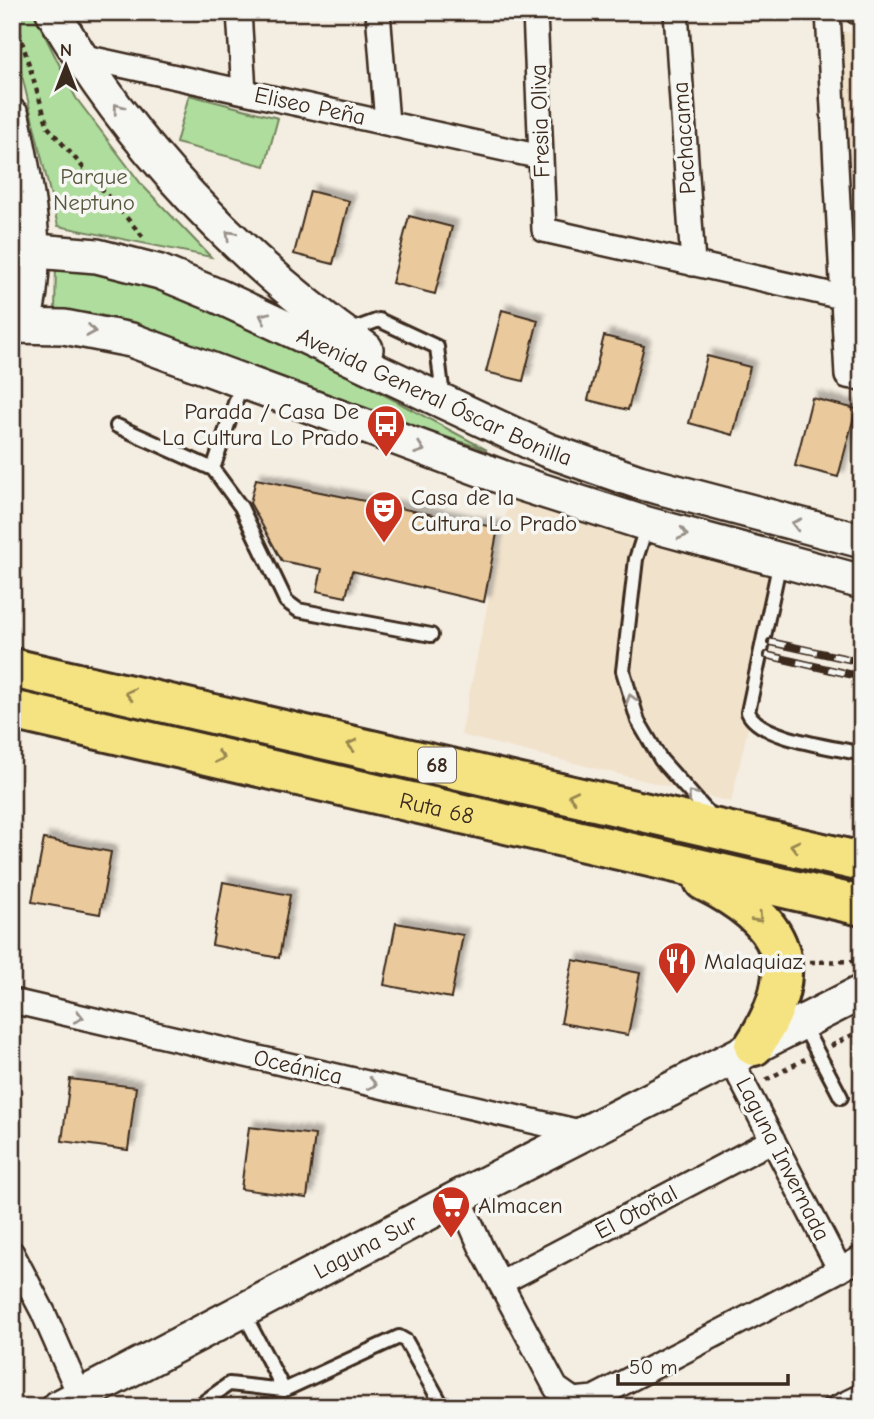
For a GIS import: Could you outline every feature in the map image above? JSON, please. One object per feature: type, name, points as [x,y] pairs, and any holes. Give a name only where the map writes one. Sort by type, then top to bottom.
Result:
[{"type":"highway","name":"Ruta 68","points":[[12,668],[862,862]]},
{"type":"highway","name":"Ruta 68","points":[[12,710],[862,906]]},
{"type":"highway","points":[[658,858],[726,892],[747,906],[767,928],[782,963],[779,1002],[742,1052]]},
{"type":"main road","points":[[53,12],[80,56],[127,120],[196,201],[276,278],[345,333],[440,399]]},
{"type":"main road","points":[[12,116],[26,193],[21,249],[32,287],[18,326]]},
{"type":"main road","name":"Avenida General Óscar Bonilla","points":[[21,249],[97,256],[160,272],[440,399],[509,434],[593,467],[862,541]]},
{"type":"main road","name":"Avenida General Óscar Bonilla","points":[[18,326],[88,330],[131,340],[395,440],[647,524],[862,582]]},
{"type":"main road","name":"Laguna Sur","points":[[74,1403],[459,1197],[862,992]]},
{"type":"street","points":[[239,12],[244,92]]},
{"type":"street","points":[[378,12],[387,123]]},
{"type":"street","name":"Fresia Oliva","points":[[535,12],[544,230],[693,264]]},
{"type":"street","name":"Pachacama","points":[[676,12],[693,264]]},
{"type":"street","points":[[828,12],[842,297],[854,377]]},
{"type":"street","name":"Eliseo Peña","points":[[80,56],[541,157]]},
{"type":"street","points":[[693,264],[842,297]]},
{"type":"street","name":"Oceánica","points":[[12,1001],[584,1133]]},
{"type":"street","name":"Laguna Invernada","points":[[742,1052],[773,1140],[840,1270]]},
{"type":"street","name":"El Otoñal","points":[[500,1283],[773,1140]]},
{"type":"street","points":[[459,1197],[500,1283],[556,1388],[563,1395],[583,1400],[594,1398],[862,1258]]},
{"type":"street","points":[[12,1253],[43,1312],[74,1403]]},
{"type":"lane","points":[[213,469],[242,382]]},
{"type":"lane","points":[[117,426],[213,469],[241,507],[286,601],[298,610],[431,635]]},
{"type":"lane","points":[[647,524],[636,559],[623,671],[638,721],[661,760],[722,830]]},
{"type":"lane","points":[[780,560],[748,712],[752,721],[773,733],[862,754]]},
{"type":"lane","points":[[801,1021],[841,1097]]},
{"type":"lane","points":[[243,1311],[284,1390]]},
{"type":"lane","points":[[197,1407],[229,1384],[284,1390],[399,1337],[406,1341],[443,1407]]},
{"type":"lane","points":[[827,1407],[862,1390]]},
{"type":"path","points":[[13,12],[48,127],[147,241]]},
{"type":"path","points":[[782,963],[862,961]]},
{"type":"shaded area","points":[[839,30],[862,36],[862,336],[848,333]]},
{"type":"shaded area","points":[[510,495],[783,575],[731,802],[461,735]]},
{"type":"green space","name":"Parque Neptuno","points":[[12,12],[33,12],[76,98],[142,185],[211,257],[58,226],[12,34]]},
{"type":"green space","points":[[189,95],[278,118],[265,166],[176,143]]},
{"type":"green space","name":"Parque Neptuno","points":[[56,265],[127,277],[254,325],[487,450],[312,394],[125,321],[95,314],[55,310]]},
{"type":"building","points":[[310,191],[349,201],[333,264],[294,254]]},
{"type":"building","points":[[409,216],[452,227],[435,294],[392,283]]},
{"type":"building","points":[[502,310],[538,320],[523,381],[486,372]]},
{"type":"building","points":[[604,336],[644,346],[628,410],[588,400]]},
{"type":"building","points":[[707,356],[750,367],[733,435],[689,423]]},
{"type":"building","points":[[812,398],[856,409],[838,477],[795,466]]},
{"type":"building","name":"Casa de la Cultura Lo Prado","points":[[256,479],[498,528],[484,602],[352,571],[346,597],[317,591],[322,569],[282,561],[250,503]]},
{"type":"building","points":[[44,839],[111,852],[100,914],[32,902]]},
{"type":"building","points":[[223,882],[290,895],[279,958],[212,945]]},
{"type":"building","points":[[396,923],[463,935],[451,998],[384,985]]},
{"type":"building","points":[[573,960],[640,973],[628,1035],[561,1023]]},
{"type":"building","points":[[70,1079],[136,1087],[128,1150],[62,1141]]},
{"type":"building","points":[[249,1127],[315,1135],[307,1198],[241,1189]]},
{"type":"railway","points":[[770,642],[862,662]]},
{"type":"railway","points":[[766,655],[862,677]]},
{"type":"place","name":"Parada / Casa De La Cultura Lo Prado","points":[[386,458]]},
{"type":"place","name":"Casa de la Cultura Lo Prado","points":[[384,544]]},
{"type":"place","name":"Malaquiaz","points":[[677,995]]},
{"type":"place","name":"Almacen","points":[[451,1239]]}]
